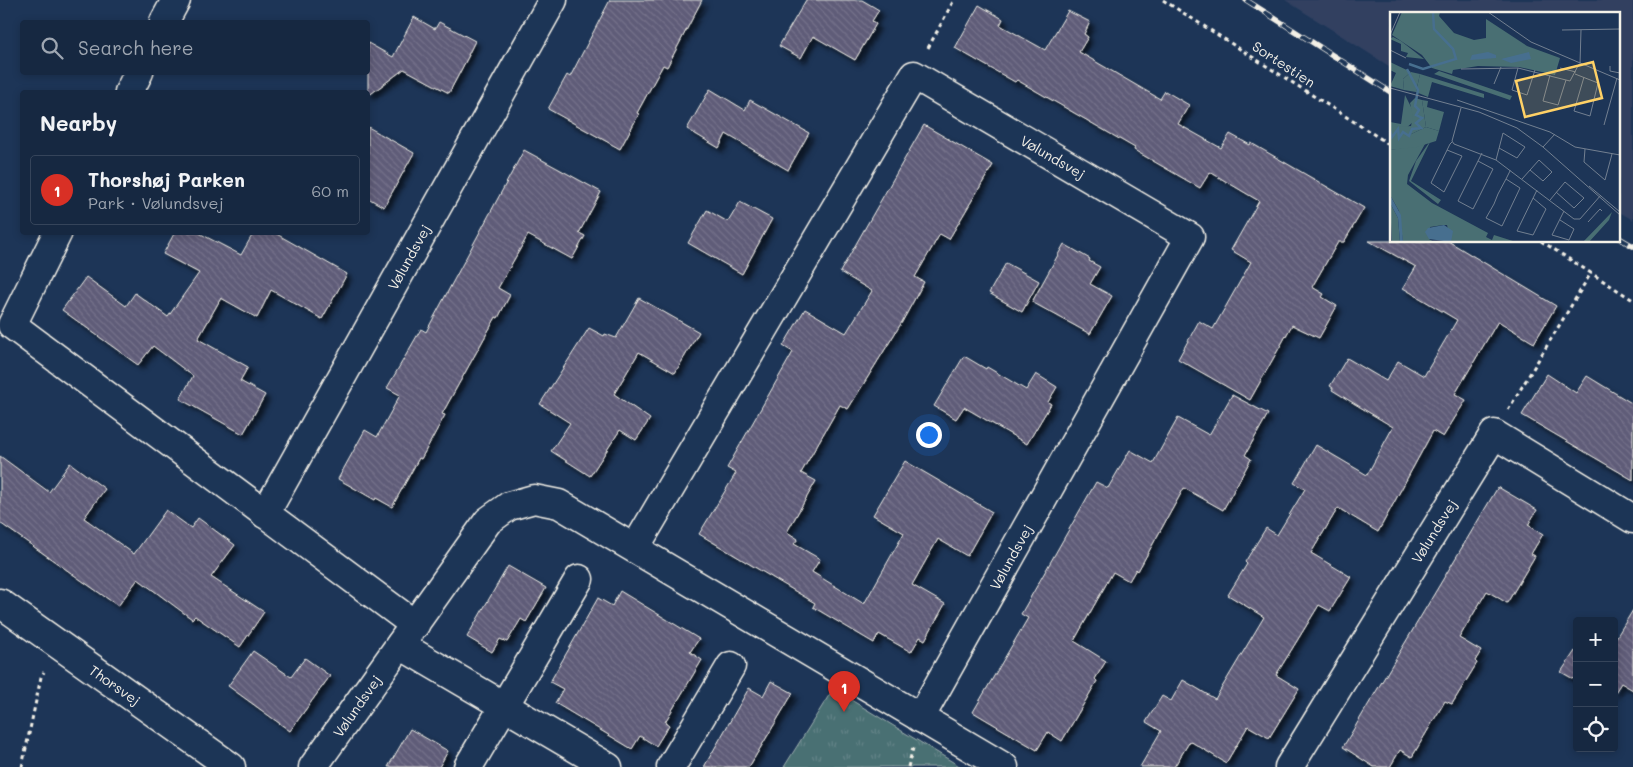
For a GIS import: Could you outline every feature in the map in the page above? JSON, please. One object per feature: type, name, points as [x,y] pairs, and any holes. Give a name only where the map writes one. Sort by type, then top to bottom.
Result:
[{"type":"street","points":[[165,20],[176,0]]},
{"type":"street","name":"Vølundsvej","points":[[265,514],[553,0]]},
{"type":"street","points":[[130,90],[138,75]]},
{"type":"street","points":[[635,548],[914,75]]},
{"type":"street","name":"Vølundsvej","points":[[914,75],[1190,237],[920,718]]},
{"type":"street","points":[[57,235],[12,325],[265,514],[407,635],[504,706],[608,767]]},
{"type":"street","points":[[1494,434],[1633,519]]},
{"type":"street","name":"Vølundsvej","points":[[1289,767],[1494,434]]},
{"type":"street","name":"Vølundsvej","points":[[313,767],[488,521],[509,506],[534,499],[559,504],[1004,767]]},
{"type":"street","points":[[468,767],[578,579]]},
{"type":"street","name":"Thorsvej","points":[[0,603],[231,767]]},
{"type":"street","points":[[671,767],[731,666]]},
{"type":"path","points":[[914,75],[954,0]]},
{"type":"path","name":"Sortestien","points":[[1163,0],[1390,145]]},
{"type":"path","points":[[1543,242],[1633,300]]},
{"type":"path","points":[[1494,434],[1591,273]]},
{"type":"path","points":[[22,767],[41,677],[60,646]]},
{"type":"shaded area","points":[[1285,0],[1633,0],[1633,220],[1620,213],[1620,12],[1390,12],[1390,67]]},
{"type":"green space","points":[[833,689],[961,767],[784,767]]},
{"type":"building","points":[[610,0],[702,0],[667,67],[663,65],[620,149],[548,109],[567,75],[570,77]]},
{"type":"building","points":[[806,0],[862,0],[879,10],[872,21],[876,24],[855,60],[813,36],[801,58],[779,46]]},
{"type":"building","points":[[979,5],[1003,19],[1000,25],[1045,50],[1068,11],[1090,22],[1084,34],[1088,37],[1079,52],[1160,99],[1165,91],[1189,105],[1178,124],[1221,148],[1230,134],[1250,145],[1251,143],[1364,208],[1344,242],[1338,242],[1312,287],[1324,294],[1322,297],[1337,306],[1319,338],[1292,325],[1250,400],[1178,359],[1199,321],[1213,329],[1251,262],[1231,250],[1259,201],[1210,172],[1200,188],[1017,80],[1015,82],[955,48]]},
{"type":"building","points":[[414,17],[435,29],[439,22],[475,41],[449,93],[404,69],[370,94],[370,90],[368,90],[368,75],[370,75],[370,44],[393,57]]},
{"type":"building","points":[[710,89],[745,110],[750,100],[809,133],[788,170],[726,134],[719,148],[687,129]]},
{"type":"building","points":[[924,125],[993,165],[949,239],[940,234],[915,277],[924,282],[902,322],[848,409],[840,405],[801,473],[816,481],[787,532],[798,539],[794,544],[820,559],[812,572],[864,604],[904,533],[873,515],[905,461],[992,512],[967,556],[938,539],[912,585],[945,604],[925,640],[920,637],[911,652],[879,634],[874,643],[813,607],[815,603],[699,534],[736,473],[727,468],[793,352],[783,346],[805,309],[846,333],[872,291],[840,272]]},
{"type":"building","points":[[370,128],[414,153],[384,207],[370,199]]},
{"type":"building","points":[[524,150],[601,192],[579,233],[585,236],[572,259],[528,235],[498,288],[510,295],[442,414],[445,415],[421,459],[419,458],[392,507],[376,498],[375,500],[338,479],[365,430],[377,437],[400,395],[387,388],[421,329],[426,332]]},
{"type":"building","points":[[740,202],[772,219],[742,274],[688,243],[707,210],[728,222]]},
{"type":"building","points":[[173,235],[203,235],[241,255],[252,235],[278,235],[347,274],[322,319],[271,290],[257,318],[221,298],[198,339],[248,367],[240,381],[265,395],[243,434],[180,399],[193,376],[153,346],[138,365],[62,310],[86,277],[126,306],[135,293],[168,317],[199,273],[163,254]]},
{"type":"building","points":[[1369,241],[1450,242],[1556,306],[1534,343],[1498,321],[1455,394],[1466,400],[1443,437],[1433,431],[1378,532],[1338,508],[1311,553],[1351,577],[1330,611],[1319,605],[1276,675],[1299,689],[1269,738],[1248,726],[1226,763],[1190,741],[1174,767],[1140,767],[1161,731],[1146,722],[1162,696],[1171,701],[1183,680],[1215,699],[1264,617],[1228,595],[1266,528],[1277,535],[1305,489],[1294,483],[1316,445],[1367,475],[1393,427],[1332,390],[1333,388],[1330,386],[1347,358],[1386,381],[1398,361],[1424,376],[1457,320],[1403,288],[1416,267]]},
{"type":"building","points":[[1064,244],[1100,267],[1090,284],[1112,296],[1090,334],[1032,302]]},
{"type":"building","points":[[1006,263],[1039,281],[1022,312],[989,293]]},
{"type":"building","points":[[639,298],[699,332],[675,373],[639,352],[614,394],[650,419],[636,440],[620,430],[590,476],[551,451],[570,423],[540,404],[589,328],[604,336],[605,334],[616,338]]},
{"type":"building","points":[[964,356],[1026,390],[1036,374],[1057,387],[1048,402],[1051,404],[1027,444],[964,407],[956,419],[934,406]]},
{"type":"building","points":[[1547,374],[1576,393],[1587,376],[1633,404],[1633,480],[1522,415]]},
{"type":"building","points":[[1232,395],[1268,414],[1245,455],[1251,459],[1223,510],[1184,488],[1138,571],[1136,569],[1129,581],[1113,572],[1074,641],[1106,661],[1095,679],[1097,681],[1062,741],[1048,732],[1037,750],[973,712],[1028,618],[1021,614],[1096,482],[1108,488],[1130,450],[1153,463],[1178,418],[1209,435]]},
{"type":"building","points":[[0,456],[49,492],[70,463],[105,489],[84,518],[134,554],[166,510],[191,528],[198,518],[235,545],[211,577],[264,612],[240,647],[195,616],[192,619],[138,579],[118,606],[0,523]]},
{"type":"building","points":[[1498,487],[1537,510],[1528,525],[1543,534],[1531,554],[1535,556],[1507,603],[1487,591],[1459,638],[1481,651],[1475,661],[1477,663],[1452,704],[1445,701],[1412,757],[1400,750],[1390,767],[1374,767],[1343,747]]},
{"type":"building","points":[[508,566],[546,588],[526,622],[521,619],[507,642],[500,639],[492,652],[467,637]]},
{"type":"building","points":[[620,591],[699,639],[690,652],[702,660],[665,722],[669,725],[656,746],[640,736],[632,749],[555,703],[563,689],[550,682],[598,598],[612,606]]},
{"type":"building","points":[[1633,610],[1633,690],[1621,683],[1618,688],[1618,634]]},
{"type":"building","points":[[253,651],[291,677],[305,658],[330,676],[290,731],[228,686]]},
{"type":"building","points":[[1573,654],[1573,679],[1561,672]]},
{"type":"building","points":[[771,681],[793,693],[749,767],[704,767],[749,688],[763,696]]},
{"type":"building","points":[[410,729],[448,751],[439,767],[388,767]]},
{"type":"railway","points":[[1246,0],[1390,92]]},
{"type":"railway","points":[[1620,239],[1633,246]]},
{"type":"place","name":"Thorshøj Parken","points":[[844,712]]}]
